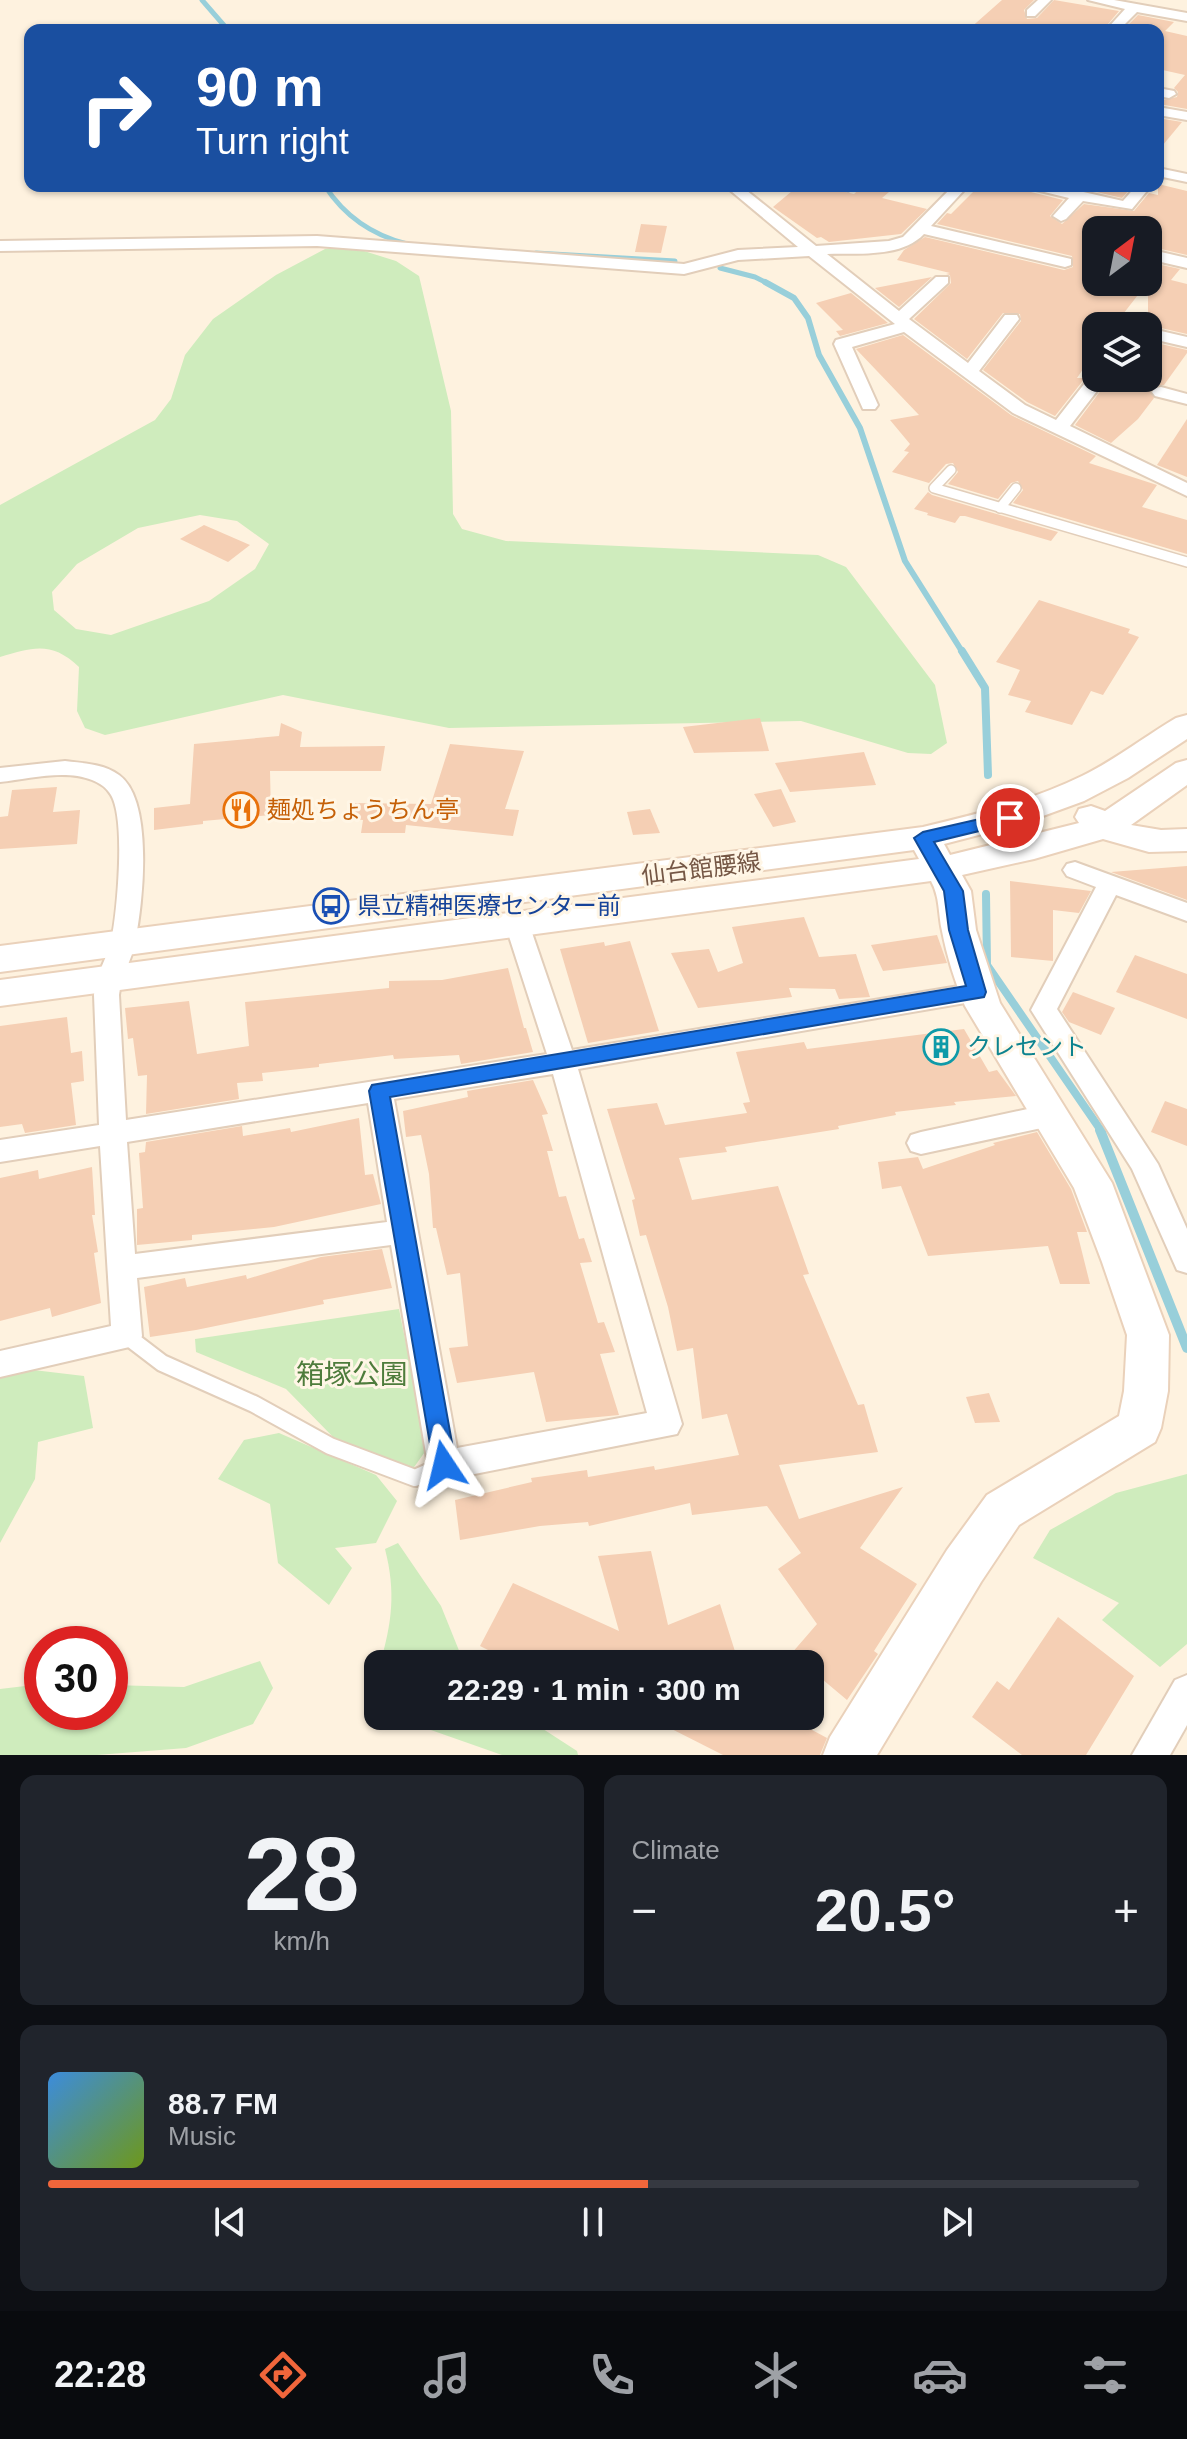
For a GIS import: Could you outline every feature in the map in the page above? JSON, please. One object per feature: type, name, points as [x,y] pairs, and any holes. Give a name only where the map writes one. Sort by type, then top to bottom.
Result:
[{"type":"main road","name":"仙台館腰線","points":[[0,993],[642,910],[932,853],[1096,783],[1187,725]]},
{"type":"main road","name":"仙台館腰線","points":[[0,959],[932,853],[1034,848],[1105,827],[1187,770]]},
{"type":"main road","points":[[1066,796],[1105,827],[1136,840],[1162,843],[1187,840]]},
{"type":"main road","points":[[848,1755],[964,1566],[1003,1510],[1139,1428],[1146,1391],[1148,1335],[1092,1183],[977,992],[959,930],[954,891],[932,853]]},
{"type":"street","points":[[1031,13],[1045,0]]},
{"type":"street","points":[[1094,0],[1187,17]]},
{"type":"street","points":[[1118,24],[1137,6]]},
{"type":"street","points":[[1164,112],[1187,116]]},
{"type":"street","points":[[1164,172],[1184,174]]},
{"type":"street","points":[[740,192],[903,323],[1019,409],[1187,490]]},
{"type":"street","points":[[0,246],[317,241],[684,269],[738,255],[891,246],[909,240],[955,192]]},
{"type":"street","points":[[1066,192],[1127,206],[1139,192]]},
{"type":"street","points":[[1061,216],[1080,195]]},
{"type":"street","points":[[920,228],[1065,262]]},
{"type":"street","points":[[1162,257],[1187,263]]},
{"type":"street","points":[[869,405],[842,344],[903,323],[942,280]]},
{"type":"street","points":[[970,371],[1011,319]]},
{"type":"street","points":[[1162,337],[1183,344]]},
{"type":"street","points":[[1059,428],[1087,392]]},
{"type":"street","points":[[1161,392],[1187,399]]},
{"type":"street","points":[[0,775],[61,768],[84,770],[105,777],[121,791],[128,809],[130,856],[123,943],[109,978],[112,1133],[127,1336],[0,1364]]},
{"type":"street","points":[[1075,870],[1187,912]]},
{"type":"street","points":[[1110,883],[1044,1010],[1144,1164],[1187,1261]]},
{"type":"street","points":[[379,1091],[444,1465],[666,1424],[563,1062],[517,924]]},
{"type":"street","points":[[0,1151],[563,1062],[977,992]]},
{"type":"street","points":[[921,1143],[1051,1115]]},
{"type":"street","points":[[122,1268],[403,1232]]},
{"type":"street","points":[[1150,1755],[1187,1692]]},
{"type":"lane","points":[[951,470],[934,488],[1187,562]]},
{"type":"lane","points":[[1000,508],[1016,488]]},
{"type":"lane","points":[[127,1336],[162,1363],[254,1404],[330,1446],[415,1478],[444,1465]]},
{"type":"green space","points":[[348,246],[396,261],[419,276],[451,411],[453,514],[462,529],[506,541],[818,555],[846,567],[935,685],[947,743],[931,754],[908,753],[801,721],[449,728],[283,695],[105,735],[85,728],[77,711],[79,667],[60,653],[42,648],[0,657],[0,505],[155,420],[171,399],[185,355],[213,319],[276,275],[325,249]],"holes":[[[200,515],[237,521],[269,544],[255,569],[209,601],[111,635],[76,629],[54,610],[52,592],[77,564],[138,528]]]},
{"type":"green space","name":"箱塚公園","points":[[399,1309],[427,1449],[412,1470],[335,1439],[286,1389],[196,1352],[195,1339]]},
{"type":"green space","points":[[25,1369],[84,1376],[93,1428],[38,1442],[35,1479],[0,1543],[0,1377]]},
{"type":"green space","points":[[279,1433],[376,1475],[397,1501],[376,1543],[335,1548],[352,1568],[329,1605],[278,1563],[270,1504],[218,1479],[244,1440]]},
{"type":"green space","points":[[1187,1474],[1187,1644],[1160,1667],[1102,1620],[1119,1603],[1033,1558],[1050,1530],[1116,1493]]},
{"type":"green space","points":[[398,1543],[441,1606],[459,1650],[383,1650],[391,1607],[391,1579],[385,1549]]},
{"type":"green space","points":[[260,1661],[273,1688],[253,1724],[186,1748],[97,1755],[0,1755],[0,1689],[24,1686],[24,1730],[128,1730],[128,1685],[184,1687]]},
{"type":"green space","points":[[431,1730],[545,1730],[577,1751],[578,1755],[502,1755]]},
{"type":"building","points":[[1002,0],[1034,0],[1024,10],[1027,19],[1037,18],[1054,0],[1119,11],[1108,24],[975,24]]},
{"type":"building","points":[[1138,15],[1174,22],[1165,31],[1187,36],[1187,109],[1164,105],[1164,100],[1177,97],[1178,92],[1174,88],[1185,75],[1164,70],[1164,24],[1129,24]]},
{"type":"building","points":[[1164,119],[1182,122],[1164,144]]},
{"type":"building","points":[[1164,185],[1187,191],[1187,255],[1162,249],[1162,216],[1082,216],[1082,296],[1137,296],[1125,312],[1082,312],[1082,371],[1077,378],[1082,378],[1082,382],[1055,416],[1027,402],[983,370],[1021,321],[1020,314],[1003,313],[967,359],[914,319],[951,283],[950,275],[946,274],[950,273],[897,260],[904,250],[925,237],[1064,270],[1073,267],[1072,256],[937,224],[973,192],[1031,192],[1063,200],[1050,216],[1062,224],[1084,204],[1134,211],[1149,193],[1158,195],[1158,192],[1164,192]]},
{"type":"building","points":[[791,192],[889,192],[882,198],[927,209],[901,234],[829,242],[817,238],[773,207]]},
{"type":"building","points":[[1096,192],[1127,192],[1122,198]]},
{"type":"building","points":[[641,224],[667,226],[661,253],[635,252]]},
{"type":"building","points":[[1162,265],[1180,269],[1171,280],[1187,284],[1187,334],[1162,328],[1162,312],[1148,312],[1148,296],[1162,296]]},
{"type":"building","points":[[932,277],[899,307],[875,288]]},
{"type":"building","points":[[851,293],[888,323],[840,336],[836,331],[843,330],[816,303]]},
{"type":"building","points":[[903,335],[1011,415],[1096,456],[1089,463],[1157,485],[1142,507],[1187,520],[1187,554],[1013,503],[1023,490],[1018,481],[1011,483],[998,499],[948,484],[958,472],[953,463],[946,464],[929,483],[892,472],[909,452],[904,451],[910,444],[890,420],[919,415],[856,349]]},
{"type":"building","points":[[1162,344],[1187,350],[1187,353],[1164,385]]},
{"type":"building","points":[[1100,392],[1151,392],[1154,398],[1138,419],[1111,443],[1075,425]]},
{"type":"building","points":[[1187,419],[1187,477],[1157,465]]},
{"type":"building","points":[[928,492],[1058,532],[1051,541],[965,516],[960,516],[955,523],[927,515],[914,509]]},
{"type":"building","points":[[204,525],[250,545],[228,562],[180,539]]},
{"type":"building","points":[[1039,600],[1130,629],[1128,633],[1139,637],[1103,695],[1091,691],[1072,725],[1025,712],[1031,701],[1008,695],[1020,670],[996,662]]},
{"type":"building","points":[[760,718],[769,751],[694,753],[683,727]]},
{"type":"building","points":[[281,723],[302,732],[300,747],[385,746],[381,771],[270,771],[271,815],[203,821],[203,824],[154,830],[154,808],[190,804],[194,744],[279,736]]},
{"type":"building","points":[[450,744],[524,751],[505,809],[519,810],[513,836],[406,825],[405,833],[361,833],[363,820],[351,819],[352,803],[431,804]]},
{"type":"building","points":[[864,752],[876,785],[790,792],[775,763]]},
{"type":"building","points":[[57,787],[53,812],[80,810],[77,844],[0,849],[0,817],[8,816],[12,790]]},
{"type":"building","points":[[781,789],[796,822],[773,827],[754,794]]},
{"type":"building","points":[[650,809],[660,833],[633,835],[627,812]]},
{"type":"building","points":[[1187,866],[1187,900],[1111,872]]},
{"type":"building","points":[[1010,881],[1091,891],[1079,913],[1053,910],[1053,961],[1011,957]]},
{"type":"building","points":[[804,917],[819,957],[856,954],[870,997],[839,999],[835,989],[789,988],[792,997],[698,1008],[671,953],[709,949],[718,972],[743,963],[732,927]]},
{"type":"building","points":[[937,935],[947,963],[883,971],[871,945]]},
{"type":"building","points":[[630,941],[659,1031],[588,1043],[560,949]]},
{"type":"building","points":[[1135,955],[1187,974],[1187,1019],[1116,992]]},
{"type":"building","points":[[508,968],[533,1052],[461,1064],[459,1055],[394,1059],[393,1055],[262,1073],[263,1081],[237,1083],[239,1099],[146,1114],[147,1075],[138,1076],[133,1038],[128,1039],[125,1008],[189,1001],[197,1054],[249,1046],[245,1002],[389,988],[389,981],[442,980]]},
{"type":"building","points":[[1073,992],[1115,1008],[1101,1035],[1069,1022],[1062,1012]]},
{"type":"building","points":[[67,1017],[71,1053],[82,1051],[84,1081],[71,1083],[76,1125],[25,1133],[22,1124],[0,1127],[0,1026]]},
{"type":"building","points":[[964,1029],[989,1072],[997,1070],[1016,1096],[895,1112],[896,1115],[838,1126],[839,1129],[725,1147],[727,1152],[679,1158],[692,1200],[778,1186],[809,1274],[803,1275],[858,1405],[864,1404],[878,1452],[779,1465],[799,1519],[903,1487],[860,1548],[917,1584],[874,1651],[878,1654],[847,1700],[824,1681],[824,1650],[794,1650],[817,1624],[778,1569],[801,1553],[767,1506],[692,1515],[690,1503],[589,1526],[588,1522],[540,1526],[460,1540],[455,1500],[532,1482],[531,1478],[587,1470],[588,1477],[654,1466],[655,1470],[739,1455],[727,1414],[702,1419],[693,1348],[677,1351],[668,1307],[646,1235],[640,1236],[632,1200],[635,1199],[607,1109],[657,1103],[665,1125],[747,1113],[743,1103],[750,1102],[736,1052],[804,1042],[807,1049]]},
{"type":"building","points":[[533,1080],[548,1114],[542,1115],[553,1151],[547,1151],[559,1197],[566,1196],[579,1239],[584,1238],[592,1262],[580,1263],[598,1323],[604,1322],[615,1352],[600,1354],[619,1415],[546,1422],[534,1372],[457,1383],[449,1348],[468,1346],[460,1273],[447,1275],[436,1228],[433,1228],[429,1174],[421,1135],[406,1137],[403,1111],[468,1097],[467,1091]]},
{"type":"building","points":[[1165,1101],[1187,1109],[1187,1146],[1151,1132]]},
{"type":"building","points":[[359,1118],[365,1175],[373,1174],[381,1204],[274,1227],[192,1235],[192,1240],[137,1245],[137,1209],[143,1208],[139,1153],[145,1152],[146,1142],[242,1126],[243,1136],[290,1128],[291,1132]]},
{"type":"building","points":[[1037,1132],[1071,1189],[1087,1232],[1077,1232],[1090,1284],[1060,1284],[1048,1246],[928,1256],[901,1186],[882,1189],[878,1162],[918,1157],[923,1169],[995,1145],[993,1143]]},
{"type":"building","points":[[92,1167],[95,1215],[92,1215],[98,1252],[94,1253],[101,1303],[52,1317],[50,1308],[0,1321],[0,1178],[38,1170],[39,1179]]},
{"type":"building","points":[[382,1249],[392,1288],[150,1337],[144,1287],[185,1278],[187,1287],[246,1275],[247,1279],[321,1257]]},
{"type":"building","points":[[989,1393],[1000,1422],[975,1423],[966,1397]]},
{"type":"building","points":[[651,1551],[668,1625],[720,1604],[735,1650],[488,1650],[480,1646],[513,1583],[619,1631],[598,1556]]},
{"type":"building","points":[[1058,1617],[1134,1676],[1086,1755],[1022,1755],[972,1717],[997,1681],[1009,1690]]},
{"type":"building","points":[[674,1730],[812,1730],[827,1738],[820,1755],[723,1755]]},
{"type":"waterway","points":[[202,0],[223,24]]},
{"type":"waterway","points":[[329,192],[360,223],[382,236],[407,244]]},
{"type":"waterway","points":[[536,253],[675,261]]},
{"type":"waterway","points":[[720,268],[765,282]]},
{"type":"waterway","points":[[765,282],[769,284]]},
{"type":"waterway","points":[[765,282],[794,298],[808,318],[819,355],[860,428],[905,561],[963,653]]},
{"type":"waterway","points":[[962,651],[985,688],[988,775]]},
{"type":"waterway","points":[[986,894],[987,965],[1102,1132]]},
{"type":"waterway","points":[[1100,1130],[1187,1348]]},
{"type":"place","name":"麺処ちょうちん亭","points":[[241,810]]},
{"type":"place","name":"県立精神医療センター前","points":[[331,906]]},
{"type":"place","name":"クレセント","points":[[941,1047]]},
{"type":"route","points":[[444,1465],[379,1091],[977,992],[959,930],[954,891],[923,838],[1010,818]]}]
